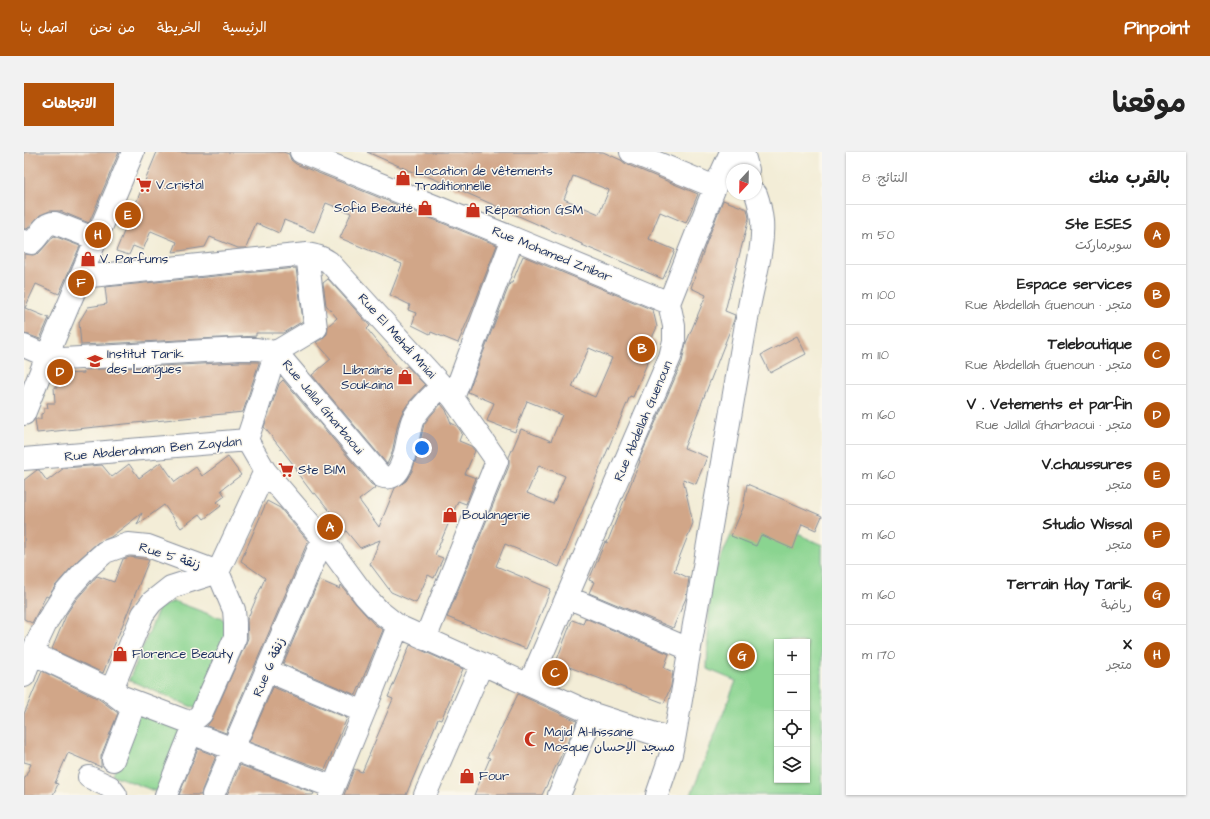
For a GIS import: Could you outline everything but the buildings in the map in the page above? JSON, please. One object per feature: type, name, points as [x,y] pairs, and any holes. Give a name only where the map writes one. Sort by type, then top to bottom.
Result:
[{"type":"street","points":[[24,414],[133,152]]},
{"type":"street","name":"Rue Mohamed Znibar","points":[[301,152],[669,303]]},
{"type":"street","points":[[632,152],[715,187]]},
{"type":"street","points":[[669,303],[715,187],[731,152]]},
{"type":"street","points":[[742,152],[746,164]]},
{"type":"street","points":[[657,795],[671,754],[674,740],[749,307],[762,244],[762,221],[758,200]]},
{"type":"street","points":[[24,241],[31,243],[34,241],[50,222],[55,222],[96,239]]},
{"type":"street","points":[[447,392],[513,238]]},
{"type":"street","points":[[247,440],[276,352],[316,328],[307,254]]},
{"type":"street","name":"Rue El Mehdi Mniai","points":[[80,277],[307,254],[324,258],[329,262],[447,392],[497,461],[426,639]]},
{"type":"street","name":"Rue Abdellah Guenoun","points":[[529,685],[670,357],[674,341],[674,326],[669,303]]},
{"type":"street","points":[[24,346],[46,358]]},
{"type":"street","name":"Rue Jallal Gharbaoui","points":[[46,358],[240,349],[257,349],[276,352],[381,476],[385,478],[396,474],[402,464],[413,419],[428,399],[447,392]]},
{"type":"street","name":"Rue Abderahman Ben Zaydan","points":[[24,459],[247,440],[265,471],[324,539],[365,596],[379,611],[398,626],[593,714],[674,740]]},
{"type":"street","points":[[218,572],[234,610],[236,623],[235,638],[201,714],[192,721],[186,721],[120,696],[114,688],[114,684],[143,614],[152,602],[171,587],[218,572],[265,471]]},
{"type":"street","name":"Rue 6 زنقة","points":[[213,795],[324,539]]},
{"type":"street","name":"Rue 5 زنقة","points":[[24,676],[47,621],[65,593],[86,569],[105,552],[128,544],[148,546],[218,572]]},
{"type":"street","points":[[567,597],[689,648]]},
{"type":"street","points":[[166,795],[191,733],[234,749],[331,791],[398,626]]},
{"type":"street","points":[[32,654],[106,688],[127,704],[134,705],[113,760]]},
{"type":"street","points":[[425,795],[482,664]]},
{"type":"street","points":[[268,671],[364,712]]},
{"type":"street","points":[[559,795],[593,714]]},
{"type":"street","points":[[89,777],[110,787],[116,795]]},
{"type":"green space","points":[[743,509],[822,545],[822,795],[691,795],[736,681],[707,669],[710,581]]},
{"type":"green space","points":[[174,601],[230,622],[199,710],[129,680],[159,608]]},
{"type":"green space","points":[[138,707],[188,722],[160,793],[113,775]]},
{"type":"place","name":"Location de vêtements Traditionnelle","points":[[403,178]]},
{"type":"place","name":"V.cristal","points":[[144,185]]},
{"type":"place","name":"Sofia Beauté","points":[[425,208]]},
{"type":"place","name":"Réparation GSM","points":[[473,210]]},
{"type":"place","name":"V.chaussures","points":[[128,215]]},
{"type":"place","name":"X","points":[[98,235]]},
{"type":"place","name":"V. Parfums","points":[[88,259]]},
{"type":"place","name":"Studio Wissal","points":[[81,283]]},
{"type":"place","name":"Espace services","points":[[642,349]]},
{"type":"place","name":"Institut Tarik des Langues","points":[[95,361]]},
{"type":"place","name":"V . Vetements et parfin","points":[[60,372]]},
{"type":"place","name":"Librairie Soukaina","points":[[405,377]]},
{"type":"place","name":"Ste BIM","points":[[286,470]]},
{"type":"place","name":"Boulangerie","points":[[450,515]]},
{"type":"place","name":"Ste ESES","points":[[330,527]]},
{"type":"place","name":"Florence Beauty","points":[[120,654]]},
{"type":"place","name":"Terrain Hay Tarik","points":[[742,656]]},
{"type":"place","name":"Teleboutique","points":[[555,673]]},
{"type":"place","name":"Majid Al-Ihssane Mosque مسجد الإحسان","points":[[532,739]]},
{"type":"place","name":"Four","points":[[467,776]]}]
